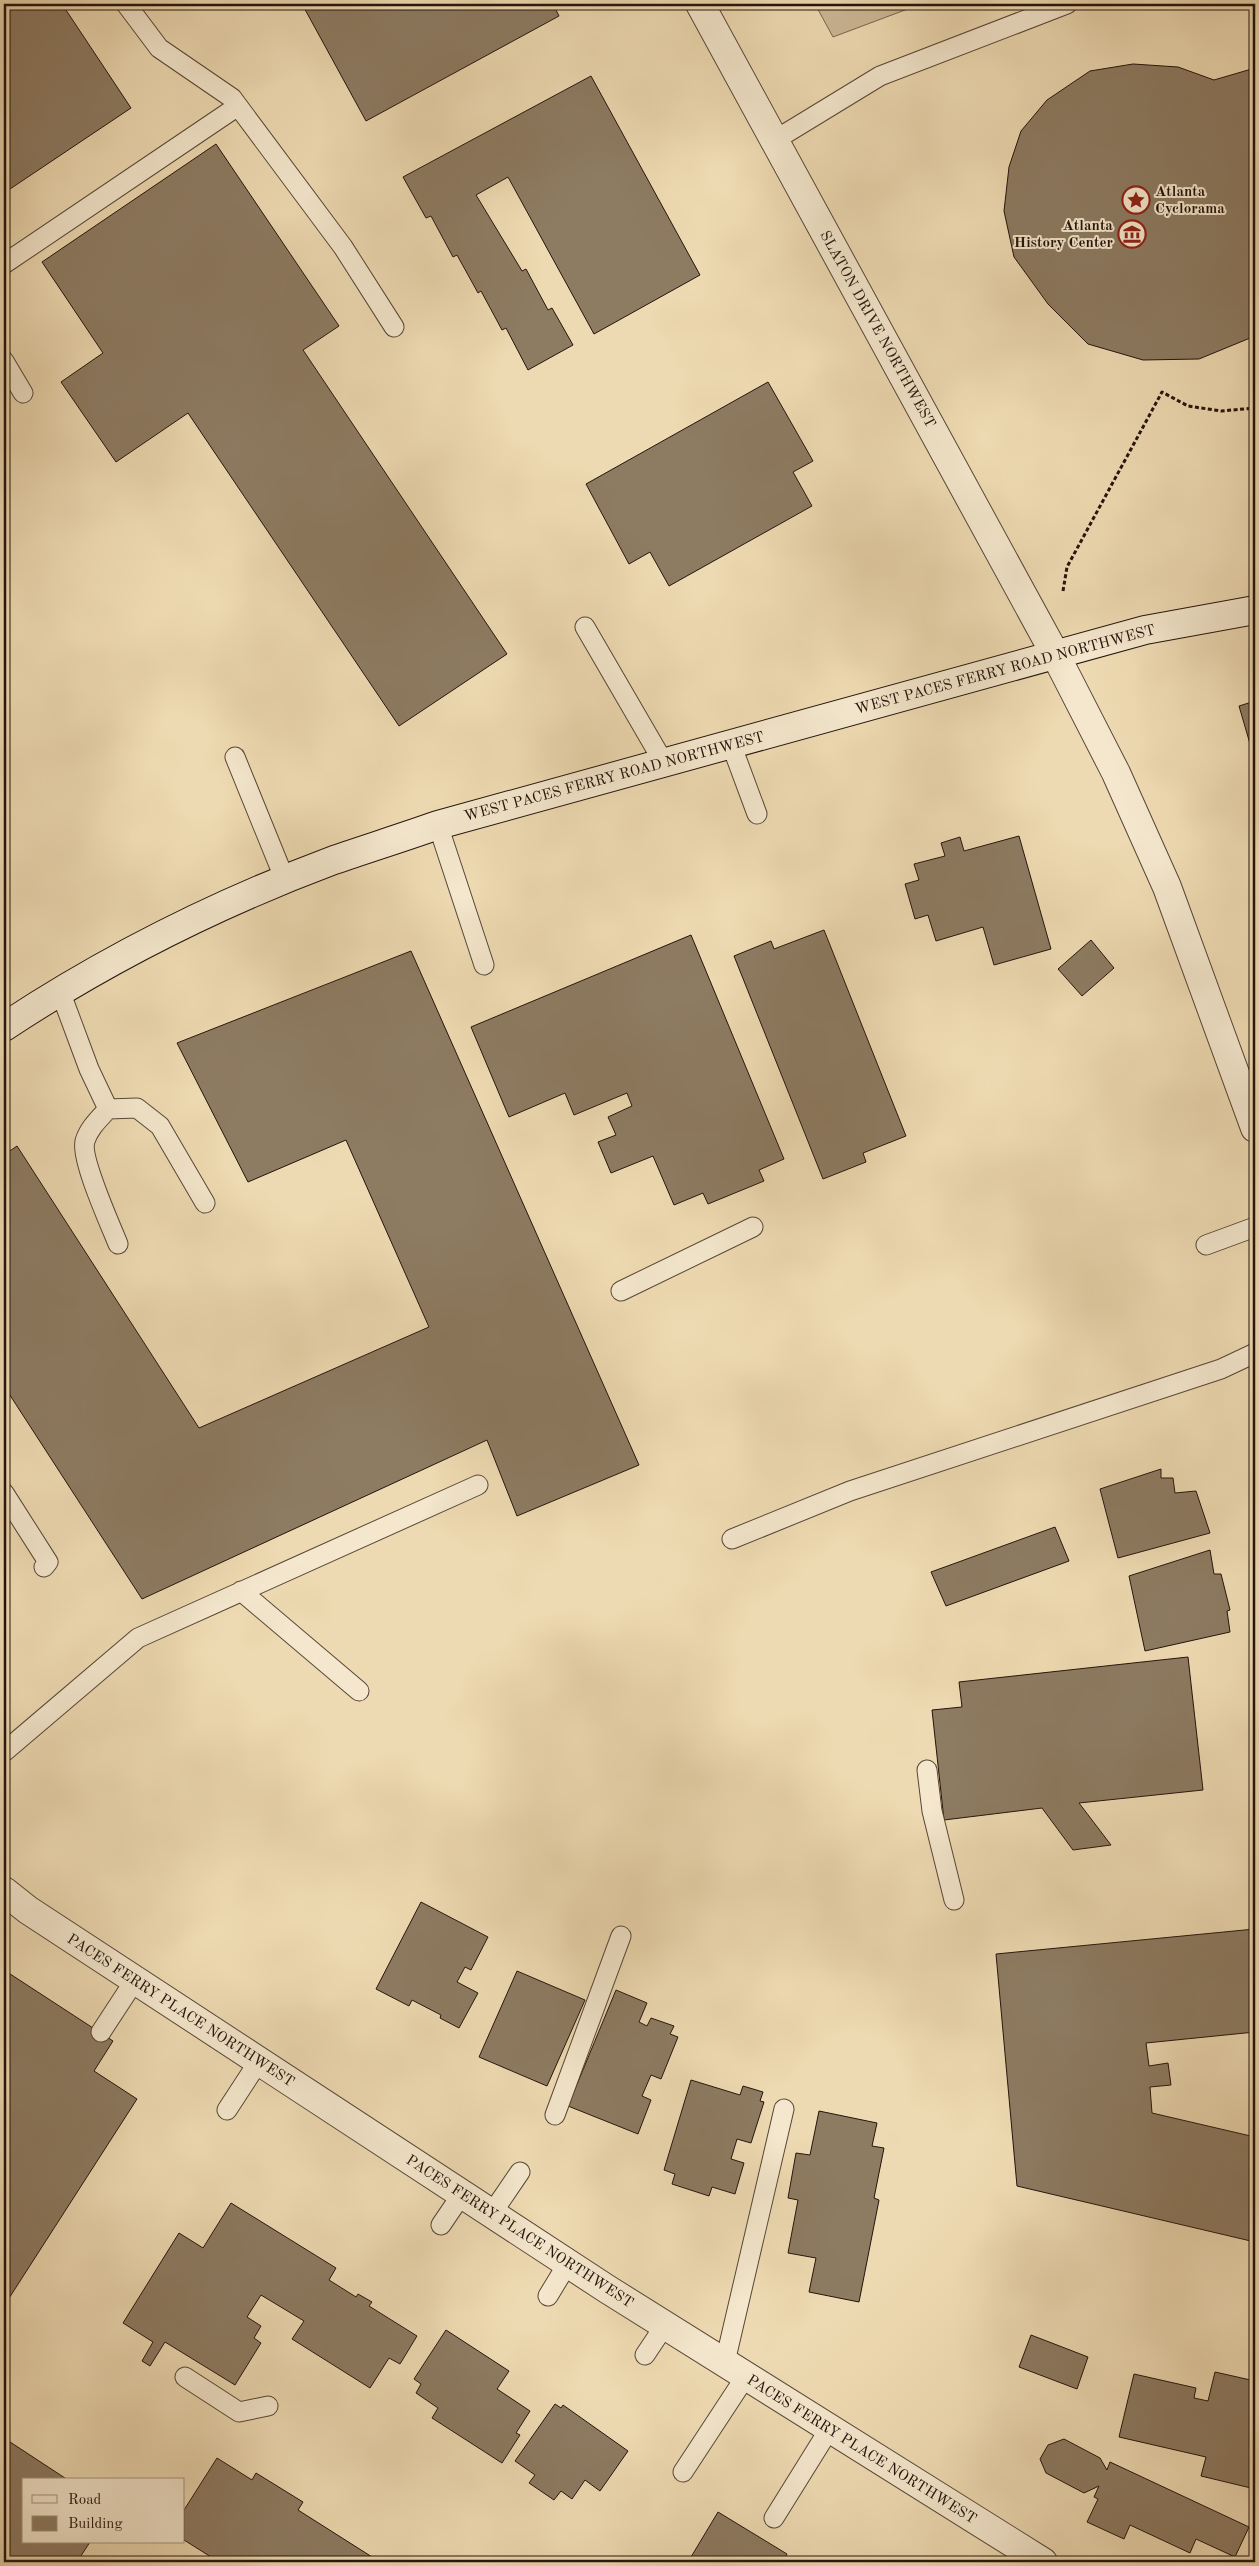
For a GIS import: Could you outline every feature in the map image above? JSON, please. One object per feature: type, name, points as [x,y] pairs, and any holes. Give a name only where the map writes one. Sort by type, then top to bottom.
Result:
[{"type":"street","name":"SLATON DRIVE NORTHWEST","points":[[700,4],[1055,654],[1116,772],[1167,887],[1255,1128]]},
{"type":"street","name":"WEST PACES FERRY ROAD NORTHWEST","points":[[4,1027],[60,992],[141,946],[232,902],[334,860],[438,825],[1146,630],[1255,610]]},
{"type":"street","name":"PACES FERRY PLACE NORTHWEST","points":[[4,1891],[28,1910],[568,2264],[1043,2562]]},
{"type":"lane","points":[[126,4],[159,48],[232,98],[343,247],[394,327]]},
{"type":"lane","points":[[775,140],[880,76],[1067,4]]},
{"type":"lane","points":[[4,264],[238,106]]},
{"type":"lane","points":[[4,361],[23,393]]},
{"type":"lane","points":[[585,627],[664,763]]},
{"type":"lane","points":[[731,744],[756,814]]},
{"type":"lane","points":[[234,757],[286,880]]},
{"type":"lane","points":[[438,825],[484,965]]},
{"type":"lane","points":[[60,992],[89,1070],[108,1110]]},
{"type":"lane","points":[[118,1244],[87,1163],[84,1142],[92,1126],[108,1110],[137,1108],[160,1126],[205,1204]]},
{"type":"lane","points":[[621,1291],[753,1227]]},
{"type":"lane","points":[[1206,1245],[1255,1227]]},
{"type":"lane","points":[[732,1539],[850,1491],[1221,1369],[1255,1353]]},
{"type":"lane","points":[[4,1752],[138,1638],[478,1485]]},
{"type":"lane","points":[[4,1493],[48,1562],[44,1567]]},
{"type":"lane","points":[[241,1591],[359,1691]]},
{"type":"lane","points":[[927,1770],[932,1811],[954,1900]]},
{"type":"lane","points":[[555,2115],[621,1936]]},
{"type":"lane","points":[[100,2032],[135,1980]]},
{"type":"lane","points":[[227,2110],[259,2061]]},
{"type":"lane","points":[[683,2472],[735,2369],[784,2109]]},
{"type":"lane","points":[[492,2214],[520,2172]]},
{"type":"lane","points":[[442,2225],[462,2194]]},
{"type":"lane","points":[[548,2296],[568,2264]]},
{"type":"lane","points":[[645,2355],[665,2325]]},
{"type":"lane","points":[[185,2377],[239,2412],[268,2406]]},
{"type":"lane","points":[[774,2518],[830,2428]]},
{"type":"path","points":[[1055,654],[1067,567],[1162,392],[1188,406],[1222,411],[1255,408]]},
{"type":"shaded area","points":[[815,4],[921,4],[833,37]]},
{"type":"building","points":[[4,4],[62,4],[131,108],[4,193]]},
{"type":"building","points":[[302,4],[553,4],[559,16],[366,121]]},
{"type":"building","name":"Atlanta History Center","points":[[1133,64],[1178,67],[1214,80],[1255,68],[1255,336],[1199,359],[1143,360],[1088,344],[1048,304],[1014,257],[1004,211],[1009,167],[1021,131],[1047,100],[1090,71]]},
{"type":"building","points":[[591,76],[700,275],[594,334],[508,177],[476,195],[522,271],[526,269],[548,310],[552,308],[573,345],[528,370],[506,328],[502,330],[481,291],[478,293],[457,255],[453,257],[431,216],[426,218],[403,177]]},
{"type":"building","points":[[216,144],[339,326],[303,350],[507,654],[399,726],[188,413],[116,462],[61,382],[103,353],[42,262]]},
{"type":"building","points":[[768,382],[813,461],[793,472],[812,506],[669,586],[650,552],[629,564],[586,484]]},
{"type":"building","points":[[1255,701],[1255,761],[1239,706]]},
{"type":"building","points":[[1019,836],[1051,949],[994,965],[983,927],[936,941],[928,915],[915,919],[905,884],[919,880],[914,864],[945,856],[941,843],[960,837],[964,851]]},
{"type":"building","points":[[824,930],[906,1136],[863,1153],[866,1162],[823,1179],[734,956],[771,941],[774,949]]},
{"type":"building","points":[[691,935],[784,1159],[759,1170],[764,1181],[708,1204],[703,1193],[674,1205],[653,1156],[611,1173],[598,1142],[616,1135],[608,1117],[632,1106],[627,1093],[574,1115],[565,1093],[509,1117],[471,1027]]},
{"type":"building","points":[[1091,940],[1114,968],[1082,996],[1058,969]]},
{"type":"building","points":[[411,951],[639,1465],[517,1516],[487,1440],[142,1599],[4,1386],[4,1155],[17,1146],[199,1428],[429,1327],[346,1140],[248,1182],[177,1043]]},
{"type":"building","points":[[1161,1469],[1161,1478],[1173,1478],[1175,1493],[1196,1491],[1210,1533],[1118,1558],[1100,1489]]},
{"type":"building","points":[[1055,1527],[1069,1561],[946,1606],[931,1572]]},
{"type":"building","points":[[1210,1550],[1214,1574],[1221,1574],[1230,1610],[1227,1611],[1230,1632],[1145,1651],[1129,1576]]},
{"type":"building","points":[[1188,1657],[1203,1790],[1079,1803],[1111,1845],[1073,1850],[1042,1808],[944,1820],[932,1710],[962,1707],[959,1682]]},
{"type":"building","points":[[421,1902],[488,1937],[471,1970],[465,1967],[457,1982],[478,1993],[459,2028],[440,2018],[441,2015],[412,2000],[409,2006],[376,1989]]},
{"type":"building","points":[[1255,1929],[1255,2032],[1146,2043],[1149,2066],[1168,2063],[1171,2085],[1150,2087],[1152,2113],[1255,2137],[1255,2242],[1017,2186],[996,1954]]},
{"type":"building","points":[[4,1970],[113,2041],[94,2071],[137,2099],[4,2306]]},
{"type":"building","points":[[517,1971],[585,2000],[547,2086],[479,2057]]},
{"type":"building","points":[[616,1990],[647,2003],[639,2022],[647,2026],[651,2018],[674,2026],[670,2034],[678,2037],[661,2079],[651,2075],[642,2096],[651,2100],[638,2134],[568,2106]]},
{"type":"building","points":[[691,2080],[740,2095],[743,2086],[763,2092],[760,2101],[764,2102],[751,2143],[737,2139],[731,2159],[744,2163],[735,2194],[712,2187],[709,2196],[672,2184],[675,2174],[664,2170]]},
{"type":"building","points":[[819,2111],[877,2123],[872,2146],[884,2148],[874,2198],[879,2200],[859,2302],[809,2292],[816,2258],[788,2253],[798,2200],[788,2198],[796,2153],[810,2155]]},
{"type":"building","points":[[231,2203],[336,2268],[329,2280],[356,2297],[358,2294],[372,2302],[369,2306],[417,2336],[400,2364],[389,2358],[370,2388],[292,2339],[304,2321],[261,2295],[247,2317],[261,2326],[254,2338],[261,2343],[235,2385],[165,2342],[150,2366],[142,2361],[153,2342],[123,2323],[179,2233],[203,2248]]},
{"type":"building","points":[[446,2330],[509,2371],[497,2389],[530,2411],[516,2433],[520,2435],[502,2463],[432,2418],[438,2408],[416,2393],[421,2384],[414,2379]]},
{"type":"building","points":[[1031,2335],[1088,2357],[1077,2389],[1019,2367]]},
{"type":"building","points":[[1215,2372],[1255,2381],[1255,2489],[1201,2476],[1206,2457],[1119,2437],[1134,2374],[1196,2388],[1194,2398],[1208,2401]]},
{"type":"building","points":[[555,2404],[561,2408],[563,2405],[628,2451],[600,2491],[585,2480],[572,2499],[561,2491],[554,2500],[529,2483],[535,2475],[515,2461]]},
{"type":"building","points":[[4,2438],[65,2478],[22,2478],[22,2544],[89,2544],[77,2562],[11,2562],[4,2557]]},
{"type":"building","points":[[1064,2439],[1100,2458],[1107,2470],[1110,2462],[1249,2527],[1235,2557],[1196,2539],[1190,2553],[1130,2525],[1124,2539],[1087,2522],[1098,2499],[1094,2497],[1099,2486],[1084,2493],[1046,2473],[1040,2459],[1048,2445]]},
{"type":"building","points":[[217,2458],[252,2480],[256,2473],[303,2502],[298,2510],[380,2562],[219,2562],[185,2541],[185,2508]]},
{"type":"building","points":[[718,2512],[787,2554],[782,2562],[688,2562]]},
{"type":"place","name":"Atlanta Cyclorama","points":[[1136,200]]},
{"type":"place","name":"Atlanta History Center","points":[[1132,234]]}]
